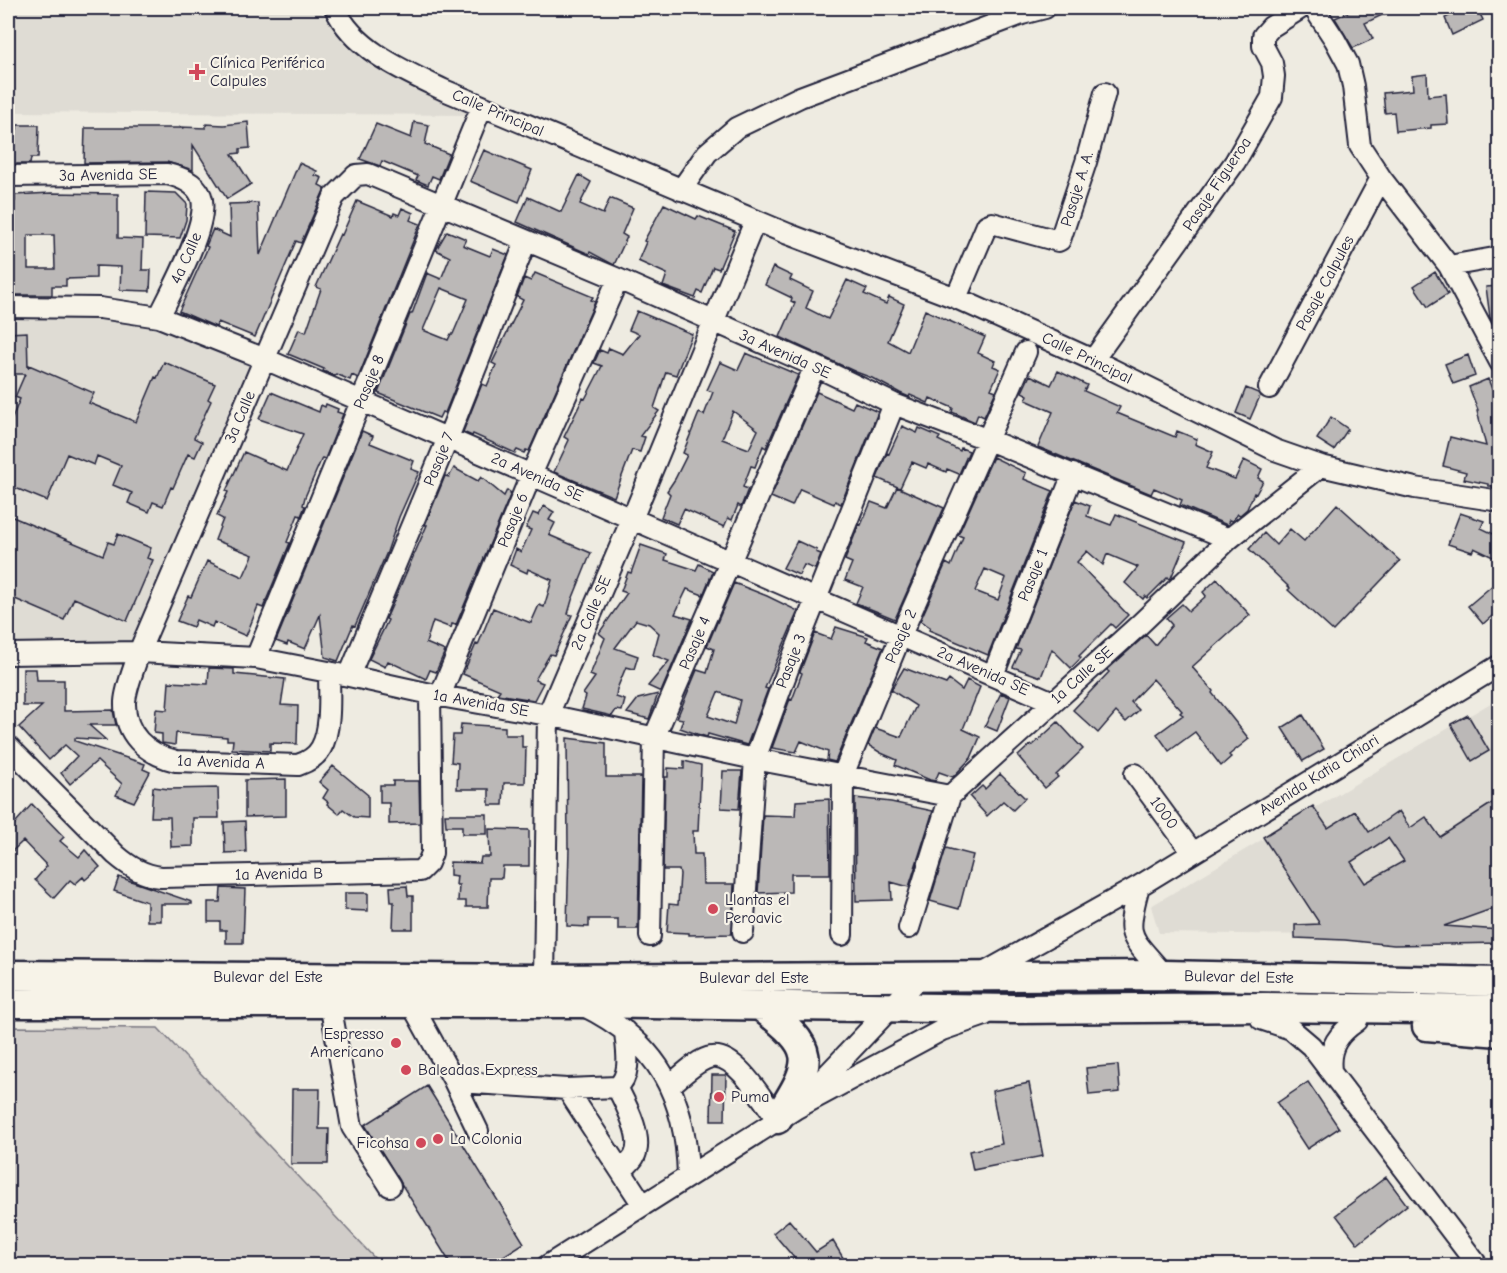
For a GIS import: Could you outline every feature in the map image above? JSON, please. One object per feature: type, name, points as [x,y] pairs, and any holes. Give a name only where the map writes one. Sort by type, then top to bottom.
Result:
[{"type":"highway","name":"Bulevar del Este","points":[[8,975],[544,979],[757,991],[892,1007],[1490,1010]]},
{"type":"highway","name":"Bulevar del Este","points":[[8,1003],[579,1004],[921,976],[1164,975],[1493,978]]},
{"type":"highway","points":[[757,991],[798,1038],[805,1054],[805,1069],[786,1114]]},
{"type":"highway","points":[[1220,1008],[1261,1018],[1358,1021],[1500,1032]]},
{"type":"street","name":"Calle Principal","points":[[334,8],[340,20],[359,39],[404,71],[755,221],[956,298],[1093,360],[1275,450],[1321,466],[1415,488],[1500,501]]},
{"type":"street","points":[[681,190],[707,153],[736,128],[800,97],[1011,18],[1044,8]]},
{"type":"street","name":"Pasaje Figueroa","points":[[1093,360],[1235,162],[1272,97],[1274,76],[1272,63],[1263,46],[1263,36],[1271,27],[1301,8]]},
{"type":"street","points":[[1314,8],[1348,64],[1360,146],[1381,178],[1449,266],[1492,332],[1500,362]]},
{"type":"street","name":"Pasaje A. A.","points":[[956,298],[987,225],[992,223],[1060,240],[1086,162],[1105,93]]},
{"type":"street","name":"Pasaje 8","points":[[256,658],[482,106]]},
{"type":"street","name":"3a Avenida SE","points":[[8,176],[167,174],[181,177],[201,195]]},
{"type":"street","name":"3a Avenida SE","points":[[344,184],[356,175],[368,174],[618,279],[815,366],[894,404],[987,439],[1229,539]]},
{"type":"street","name":"Pasaje Calpules","points":[[1269,388],[1381,178]]},
{"type":"street","name":"3a Calle","points":[[139,652],[334,196],[344,184]]},
{"type":"street","name":"4a Calle","points":[[159,317],[199,231],[202,216],[201,195]]},
{"type":"street","name":"2a Calle SE","points":[[544,979],[548,715],[755,221]]},
{"type":"street","name":"Pasaje 7","points":[[349,676],[448,438],[526,241]]},
{"type":"street","points":[[1449,266],[1500,257]]},
{"type":"street","name":"Pasaje 6","points":[[435,695],[618,279]]},
{"type":"street","name":"2a Avenida SE","points":[[8,307],[100,308],[159,317],[265,359],[1053,702]]},
{"type":"street","name":"Pasaje 2","points":[[842,935],[843,775],[901,635],[1026,352]]},
{"type":"street","name":"Pasaje 4","points":[[650,936],[654,738],[815,366]]},
{"type":"street","name":"Pasaje 3","points":[[743,932],[754,759],[894,404]]},
{"type":"street","name":"1a Calle SE","points":[[950,796],[1138,626],[1229,539],[1321,466]]},
{"type":"street","name":"Pasaje 1","points":[[993,675],[1072,474]]},
{"type":"street","name":"1a Avenida SE","points":[[8,654],[139,652],[256,658],[435,695],[548,715],[754,759],[950,796]]},
{"type":"street","name":"1a Avenida A","points":[[139,652],[125,701],[127,725],[136,740],[145,747],[165,759],[176,761],[298,765],[306,762],[321,749],[325,738],[329,708],[329,672]]},
{"type":"street","name":"Avenida Katia Chiari","points":[[977,977],[1139,886],[1500,665]]},
{"type":"street","name":"1a Avenida B","points":[[8,746],[116,855],[150,876],[420,871],[428,863],[432,853],[435,695]]},
{"type":"street","name":"1000","points":[[1135,774],[1193,853]]},
{"type":"street","points":[[909,928],[950,796]]},
{"type":"street","points":[[1139,886],[1131,912],[1130,926],[1135,943],[1164,975]]},
{"type":"street","points":[[786,1114],[921,976]]},
{"type":"street","points":[[330,1003],[352,1127],[390,1186]]},
{"type":"street","points":[[411,1003],[453,1079],[478,1131]]},
{"type":"street","points":[[579,1004],[607,1017],[653,1059],[669,1086],[683,1125],[687,1145],[688,1176]]},
{"type":"street","points":[[548,1266],[786,1114],[942,1030],[976,1017],[1015,1009]]},
{"type":"street","points":[[1261,1018],[1296,1032],[1311,1046],[1478,1266]]},
{"type":"street","points":[[1331,1070],[1330,1055],[1333,1046],[1346,1030],[1358,1021]]},
{"type":"street","points":[[453,1079],[459,1082],[567,1089],[617,1087],[627,1074],[625,1031]]},
{"type":"street","points":[[669,1086],[703,1060],[722,1057],[740,1070],[786,1114]]},
{"type":"street","points":[[617,1087],[631,1114],[637,1146],[635,1156],[621,1172]]},
{"type":"street","points":[[567,1089],[643,1205]]},
{"type":"shaded area","name":"Clínica Periférica Calpules","points":[[8,8],[318,8],[333,29],[361,59],[472,115],[8,112]]},
{"type":"shaded area","points":[[8,316],[98,318],[152,328],[253,364],[134,643],[8,643]]},
{"type":"shaded area","points":[[1499,698],[1499,937],[1159,933],[1151,906]]},
{"type":"shaded area","points":[[8,1027],[158,1028],[381,1265],[8,1265]]},
{"type":"building","points":[[1357,8],[1397,8],[1365,23],[1373,39],[1353,48],[1335,18]]},
{"type":"building","points":[[1466,8],[1477,8],[1483,20],[1452,35],[1445,18]]},
{"type":"building","points":[[1427,74],[1428,96],[1446,94],[1448,124],[1396,131],[1394,112],[1385,113],[1383,93],[1413,90],[1412,76]]},
{"type":"building","points":[[248,122],[250,148],[240,149],[240,153],[232,154],[251,184],[227,199],[193,145],[193,170],[167,162],[84,163],[85,128],[206,128],[206,124],[224,125]]},
{"type":"building","points":[[414,122],[429,125],[425,144],[449,154],[439,179],[432,176],[428,185],[416,180],[418,176],[382,161],[380,166],[360,159],[376,124],[411,138]]},
{"type":"building","points":[[17,125],[39,125],[38,158],[31,158],[30,164],[8,164],[8,129],[17,129]]},
{"type":"building","points":[[484,150],[532,170],[519,202],[470,181]]},
{"type":"building","points":[[299,163],[317,171],[315,175],[322,178],[319,185],[325,188],[301,243],[296,241],[255,337],[218,322],[216,327],[179,311],[208,247],[206,246],[213,229],[230,237],[229,204],[258,203],[260,255]]},
{"type":"building","points":[[579,175],[591,182],[580,204],[603,214],[610,198],[633,208],[622,234],[627,237],[614,265],[590,252],[589,254],[517,222],[528,197],[561,212]]},
{"type":"building","points":[[146,192],[176,193],[187,204],[186,220],[180,238],[145,237]]},
{"type":"building","points":[[118,194],[118,238],[143,239],[142,270],[151,270],[150,291],[120,290],[121,267],[96,266],[96,278],[66,279],[66,286],[52,286],[52,295],[8,295],[8,201],[15,201],[15,195]],"holes":[[[28,235],[54,235],[55,269],[28,269]]]},
{"type":"building","points":[[357,201],[393,216],[394,213],[399,215],[402,208],[413,213],[410,220],[420,224],[358,378],[352,375],[350,380],[323,371],[324,369],[288,354],[299,329],[306,332],[321,289],[316,287]]},
{"type":"building","points":[[664,204],[696,219],[698,216],[735,231],[719,269],[713,267],[702,293],[698,291],[695,298],[663,286],[667,274],[638,261],[646,242],[644,241]]},
{"type":"building","points":[[447,231],[466,239],[463,245],[490,256],[493,249],[508,255],[445,413],[442,412],[439,418],[378,393],[427,273],[441,279],[450,257],[436,250]],"holes":[[[441,288],[468,299],[453,334],[448,340],[423,330]]]},
{"type":"building","points":[[773,267],[792,276],[790,280],[813,291],[806,308],[828,319],[847,280],[867,289],[864,294],[886,304],[889,297],[904,304],[888,341],[908,352],[925,310],[985,337],[978,353],[995,361],[993,366],[1000,369],[991,389],[996,391],[984,417],[978,414],[975,422],[952,412],[953,408],[930,398],[928,403],[910,395],[909,397],[780,337],[795,303],[791,301],[792,298],[765,285]]},
{"type":"building","points":[[1435,272],[1448,294],[1428,307],[1414,286]]},
{"type":"building","points":[[535,273],[593,297],[591,300],[595,302],[529,451],[526,450],[524,453],[517,450],[515,453],[473,434],[472,436],[463,432],[482,384],[487,386],[496,365],[492,363],[523,300],[517,297],[524,278],[531,281]]},
{"type":"building","points":[[1500,286],[1500,330],[1497,330],[1490,317],[1486,287]]},
{"type":"building","points":[[637,311],[692,334],[676,375],[666,372],[654,408],[659,411],[640,436],[645,437],[640,452],[632,450],[614,497],[554,472],[569,440],[564,437],[602,366],[594,363],[600,350],[607,353],[609,348],[623,354],[639,334],[629,330]]},
{"type":"building","points":[[27,332],[28,368],[29,365],[94,393],[89,403],[136,422],[155,377],[157,378],[164,362],[215,384],[208,399],[211,401],[194,438],[202,442],[195,457],[188,454],[163,506],[153,502],[149,512],[128,503],[132,493],[113,485],[121,466],[97,456],[94,465],[67,454],[47,501],[8,485],[8,428],[20,399],[15,397],[25,374],[8,374],[8,333]]},
{"type":"building","points":[[746,353],[798,375],[766,448],[763,446],[755,467],[751,466],[743,487],[748,489],[741,507],[738,505],[732,520],[728,518],[724,527],[684,509],[677,524],[661,517],[670,494],[667,491],[687,455],[683,453],[699,413],[704,415],[713,392],[707,390],[720,362],[738,370]],"holes":[[[733,411],[758,430],[749,449],[722,439]]]},
{"type":"building","points":[[1468,355],[1475,376],[1453,384],[1445,364]]},
{"type":"building","points":[[1058,371],[1087,385],[1084,391],[1120,407],[1117,413],[1175,437],[1177,431],[1197,439],[1195,444],[1213,452],[1206,468],[1235,479],[1244,460],[1262,469],[1258,478],[1263,481],[1256,494],[1254,493],[1247,509],[1232,521],[1229,520],[1227,525],[1180,505],[1182,500],[1154,488],[1151,494],[1038,447],[1053,412],[1026,400],[1028,395],[1022,392],[1030,375],[1051,385]]},
{"type":"building","points":[[1488,379],[1500,409],[1500,486],[1488,486],[1488,484],[1464,479],[1466,472],[1443,466],[1450,437],[1486,446],[1478,410],[1469,387]]},
{"type":"building","points":[[1246,388],[1260,396],[1250,419],[1236,413]]},
{"type":"building","points":[[271,392],[319,412],[321,405],[325,407],[326,404],[343,414],[325,459],[322,458],[305,497],[303,505],[305,506],[301,516],[298,515],[287,542],[290,543],[263,608],[258,606],[246,636],[214,622],[212,627],[196,620],[193,627],[177,621],[207,561],[243,577],[253,555],[215,540],[223,519],[217,516],[244,452],[287,471],[303,434],[259,419]]},
{"type":"building","points":[[817,392],[852,408],[855,402],[878,412],[841,504],[835,501],[834,504],[800,489],[792,506],[771,497]]},
{"type":"building","points":[[1331,417],[1348,429],[1334,450],[1317,439]]},
{"type":"building","points":[[902,426],[917,433],[919,428],[940,437],[938,440],[960,451],[961,448],[969,451],[959,474],[947,469],[946,472],[928,464],[926,468],[912,462],[900,488],[877,478],[887,453],[889,454]]},
{"type":"building","points":[[362,431],[373,436],[370,443],[414,461],[411,469],[419,472],[399,517],[387,552],[338,661],[325,657],[320,615],[305,649],[288,642],[287,645],[276,641]]},
{"type":"building","points":[[993,457],[1026,473],[1024,479],[1053,491],[988,655],[929,630],[930,627],[920,621],[946,563],[951,566],[963,537],[958,535]],"holes":[[[985,569],[1006,578],[998,600],[975,591]]]},
{"type":"building","points":[[454,468],[478,481],[481,477],[504,496],[507,490],[511,493],[456,625],[452,624],[451,628],[433,621],[426,643],[445,651],[436,672],[430,670],[426,679],[388,661],[385,667],[369,659],[388,620],[386,619],[427,525],[425,525],[445,476],[449,477]]},
{"type":"building","points":[[897,487],[944,508],[895,619],[856,603],[863,587],[845,580],[852,563],[845,560],[859,524],[861,525],[871,502],[887,508]]},
{"type":"building","points":[[1075,500],[1090,506],[1087,516],[1111,525],[1116,514],[1186,542],[1171,578],[1168,577],[1147,598],[1145,596],[1143,599],[1125,583],[1138,567],[1107,554],[1103,565],[1087,551],[1077,562],[1128,615],[1115,628],[1111,624],[1079,656],[1081,658],[1071,668],[1052,649],[1041,677],[1013,667],[1021,650],[1016,649]]},
{"type":"building","points":[[1337,504],[1400,561],[1333,631],[1288,590],[1290,588],[1249,549],[1264,533],[1276,545],[1290,529],[1304,541]]},
{"type":"building","points":[[544,506],[554,512],[549,520],[555,523],[549,535],[591,553],[572,600],[568,614],[572,615],[565,631],[554,655],[550,654],[535,680],[543,683],[534,700],[497,694],[500,690],[463,674],[493,608],[531,623],[539,605],[544,607],[552,580],[528,569],[527,573],[510,565],[516,549],[521,552],[531,530],[526,528],[533,513],[538,515]]},
{"type":"building","points":[[1460,513],[1484,521],[1481,528],[1500,537],[1500,550],[1495,558],[1474,548],[1472,552],[1448,544]]},
{"type":"building","points":[[8,515],[103,555],[108,542],[114,544],[118,534],[151,548],[147,558],[153,560],[127,621],[74,598],[64,620],[8,596]]},
{"type":"building","points":[[797,541],[821,554],[815,569],[804,565],[799,575],[783,568]]},
{"type":"building","points":[[641,545],[667,554],[665,560],[696,570],[699,564],[713,571],[703,595],[687,589],[675,614],[692,619],[661,692],[648,686],[669,661],[653,655],[659,633],[649,624],[636,620],[615,648],[638,656],[634,669],[626,667],[617,689],[616,697],[625,700],[622,711],[616,710],[612,716],[582,709],[586,696],[583,694],[595,677],[590,675],[605,638],[599,633],[627,593],[621,591],[628,572],[631,573]]},
{"type":"building","points":[[1217,579],[1250,615],[1192,667],[1249,739],[1229,755],[1231,757],[1221,766],[1195,732],[1169,751],[1157,734],[1183,715],[1153,679],[1131,702],[1139,710],[1126,722],[1116,712],[1098,733],[1073,710],[1109,672],[1107,670],[1146,635],[1155,645],[1172,625],[1166,618],[1182,604],[1189,611],[1206,596],[1203,592]]},
{"type":"building","points":[[1500,579],[1500,609],[1483,624],[1468,606]]},
{"type":"building","points":[[734,583],[798,611],[765,688],[768,689],[747,745],[708,734],[707,737],[680,728],[683,719],[677,718],[697,670],[707,673],[714,649],[707,646]],"holes":[[[718,692],[740,700],[734,725],[708,716]]]},
{"type":"building","points":[[836,627],[868,637],[866,641],[883,648],[835,762],[827,760],[828,752],[801,741],[796,752],[772,748],[790,699],[792,700],[815,633],[831,639]]},
{"type":"building","points":[[209,668],[234,669],[234,674],[285,679],[281,705],[298,706],[297,744],[270,743],[270,751],[232,749],[233,740],[227,740],[227,737],[176,733],[175,745],[162,743],[162,734],[154,733],[156,709],[167,710],[169,682],[208,684]]},
{"type":"building","points":[[904,668],[946,684],[949,680],[962,690],[967,680],[980,687],[963,729],[980,737],[971,758],[953,777],[939,772],[935,781],[930,780],[895,765],[897,760],[868,745],[875,728],[901,737],[916,706],[891,690]]},
{"type":"building","points":[[23,669],[36,669],[37,680],[64,680],[64,711],[113,710],[116,725],[89,725],[106,740],[75,738],[75,741],[145,764],[143,769],[150,772],[134,802],[116,795],[122,784],[97,761],[70,784],[61,773],[77,756],[65,745],[49,760],[19,727],[42,706],[23,706]]},
{"type":"building","points":[[1001,693],[1010,697],[997,731],[985,726]]},
{"type":"building","points":[[658,694],[649,719],[627,713],[638,699]]},
{"type":"building","points":[[1303,715],[1324,749],[1303,761],[1282,728]]},
{"type":"building","points":[[1468,715],[1489,751],[1472,761],[1451,724]]},
{"type":"building","points":[[1058,722],[1083,749],[1045,788],[1018,756]]},
{"type":"building","points":[[461,724],[505,727],[505,735],[522,735],[522,747],[526,747],[525,783],[504,783],[503,805],[489,805],[489,789],[457,789],[458,763],[451,762],[453,735],[460,735]]},
{"type":"building","points":[[567,738],[606,743],[606,777],[641,777],[638,929],[618,929],[618,919],[589,919],[589,927],[567,926],[569,848]]},
{"type":"building","points":[[684,761],[701,765],[698,831],[693,831],[694,854],[702,854],[703,884],[734,884],[732,934],[689,935],[689,933],[667,932],[669,904],[678,905],[680,874],[679,870],[663,870],[665,777],[668,777],[668,768],[684,769]]},
{"type":"building","points":[[333,766],[368,795],[368,818],[354,817],[343,809],[339,814],[327,804],[328,802],[323,798],[328,790],[319,782]]},
{"type":"building","points":[[723,771],[742,771],[739,809],[721,808]]},
{"type":"building","points":[[1000,774],[1025,798],[1013,810],[1003,801],[987,816],[970,797],[982,786],[985,789]]},
{"type":"building","points":[[286,779],[286,816],[245,817],[245,780]]},
{"type":"building","points":[[393,781],[419,781],[420,823],[389,824],[389,803],[380,803],[380,785],[393,785]]},
{"type":"building","points":[[153,787],[218,788],[219,818],[193,818],[193,846],[171,847],[170,817],[151,817]]},
{"type":"building","points":[[855,798],[891,802],[933,811],[909,887],[891,882],[892,900],[856,901]]},
{"type":"building","points":[[1500,798],[1500,906],[1444,926],[1500,930],[1500,943],[1394,945],[1295,938],[1295,925],[1320,924],[1263,837],[1313,806],[1328,828],[1355,811],[1369,832],[1399,811],[1410,828],[1426,817],[1440,837]],"holes":[[[1388,838],[1404,861],[1365,883],[1351,862]]]},
{"type":"building","points":[[829,799],[830,874],[791,874],[791,892],[758,893],[763,815],[795,816],[796,801]]},
{"type":"building","points":[[32,804],[64,837],[60,841],[79,857],[85,850],[100,867],[85,880],[83,877],[75,884],[70,880],[54,898],[35,880],[47,866],[23,841],[8,855],[8,831]]},
{"type":"building","points":[[445,814],[487,814],[487,834],[462,834],[462,826],[446,826]]},
{"type":"building","points":[[245,821],[246,852],[225,853],[224,822]]},
{"type":"building","points":[[489,829],[529,830],[529,866],[503,866],[502,878],[489,878],[488,907],[466,907],[466,901],[458,901],[459,885],[456,885],[457,876],[450,875],[450,862],[480,863],[481,857],[490,857]]},
{"type":"building","points":[[946,848],[973,855],[959,909],[930,901]]},
{"type":"building","points":[[119,877],[192,902],[192,904],[161,904],[161,921],[147,921],[147,902],[114,891]]},
{"type":"building","points":[[407,886],[408,896],[413,896],[413,929],[393,929],[394,902],[391,902],[390,887]]},
{"type":"building","points":[[221,888],[245,889],[243,943],[226,943],[226,930],[220,930],[220,922],[208,922],[208,902],[220,902]]},
{"type":"building","points":[[345,893],[368,893],[368,911],[345,910]]},
{"type":"building","points":[[1118,1065],[1120,1092],[1089,1095],[1086,1068]]},
{"type":"building","name":"Puma","points":[[712,1075],[726,1075],[725,1120],[711,1120]]},
{"type":"building","points":[[1308,1082],[1339,1128],[1307,1149],[1277,1103]]},
{"type":"building","points":[[1029,1083],[1043,1156],[973,1170],[969,1151],[1002,1144],[992,1091]]},
{"type":"building","points":[[427,1086],[524,1243],[488,1266],[452,1266],[365,1125]]},
{"type":"building","points":[[292,1089],[320,1089],[319,1129],[329,1129],[328,1164],[291,1164]]},
{"type":"building","points":[[1386,1177],[1407,1205],[1358,1244],[1336,1215]]},
{"type":"building","points":[[789,1220],[816,1252],[833,1241],[848,1266],[801,1266],[773,1233]]},
{"type":"place","name":"Clínica Periférica Calpules","points":[[197,72]]},
{"type":"place","name":"Llantas el Peroavic","points":[[713,909]]},
{"type":"place","name":"Espresso Americano","points":[[396,1043]]},
{"type":"place","name":"Baleadas Express","points":[[406,1070]]},
{"type":"place","name":"Puma","points":[[719,1097]]},
{"type":"place","name":"La Colonia","points":[[438,1139]]},
{"type":"place","name":"Ficohsa","points":[[421,1143]]}]
